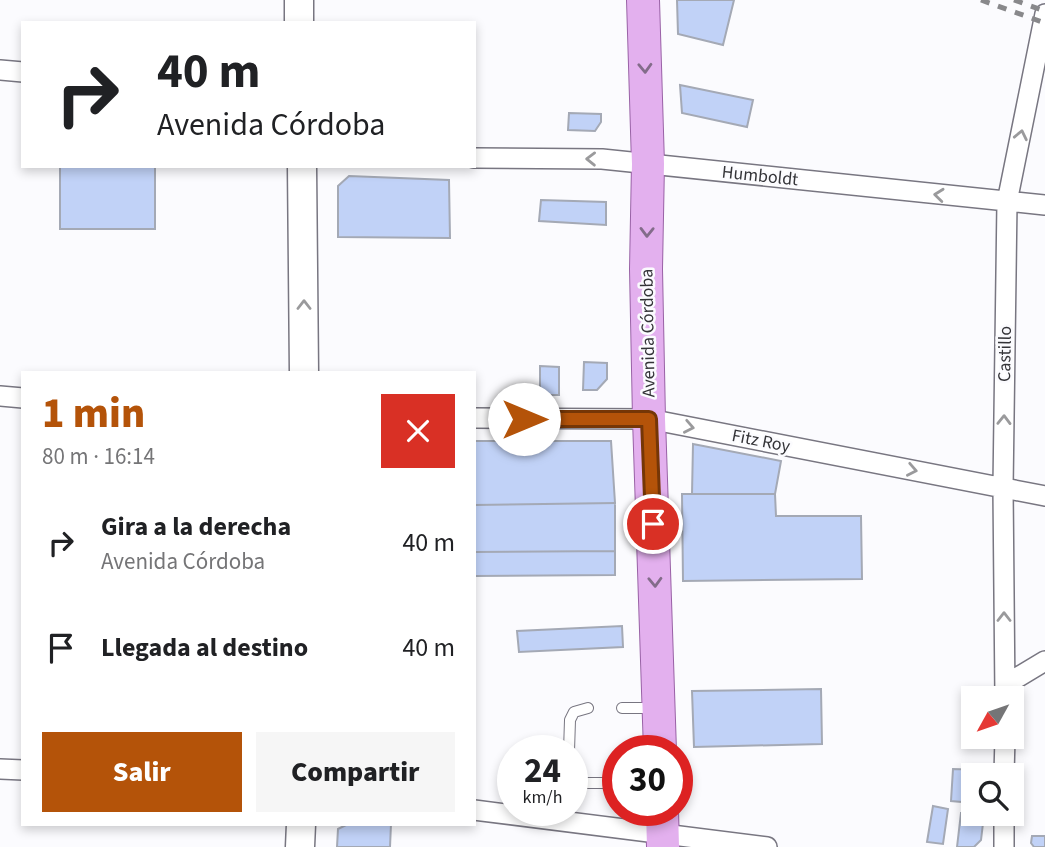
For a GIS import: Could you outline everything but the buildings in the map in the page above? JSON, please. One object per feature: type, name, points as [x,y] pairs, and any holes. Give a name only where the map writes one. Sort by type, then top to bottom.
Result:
[{"type":"main road","points":[[299,0],[299,21]]},
{"type":"main road","name":"Avenida Córdoba","points":[[643,0],[648,164],[646,269],[649,419],[660,735]]},
{"type":"main road","points":[[302,168],[304,371]]},
{"type":"main road","points":[[300,847],[301,826]]},
{"type":"street","name":"Castillo","points":[[1005,686],[1003,488],[1007,202],[1045,14]]},
{"type":"street","points":[[0,70],[21,72]]},
{"type":"street","name":"Humboldt","points":[[476,158],[602,159],[1045,205]]},
{"type":"street","points":[[0,396],[21,398]]},
{"type":"street","name":"Fitz Roy","points":[[476,418],[649,419],[1045,496]]},
{"type":"street","points":[[1013,686],[1045,661]]},
{"type":"street","points":[[0,769],[21,771]]},
{"type":"street","points":[[476,810],[497,811]]},
{"type":"street","points":[[588,819],[767,847]]},
{"type":"street","points":[[1004,826],[1004,847]]},
{"type":"lane","points":[[570,735],[570,720],[574,712],[588,708]]},
{"type":"lane","points":[[622,708],[659,708]]},
{"type":"railway","points":[[981,0],[1045,23]]},
{"type":"railway","points":[[1014,0],[1045,11]]},
{"type":"route","points":[[524,419],[649,419],[653,524]]}]
